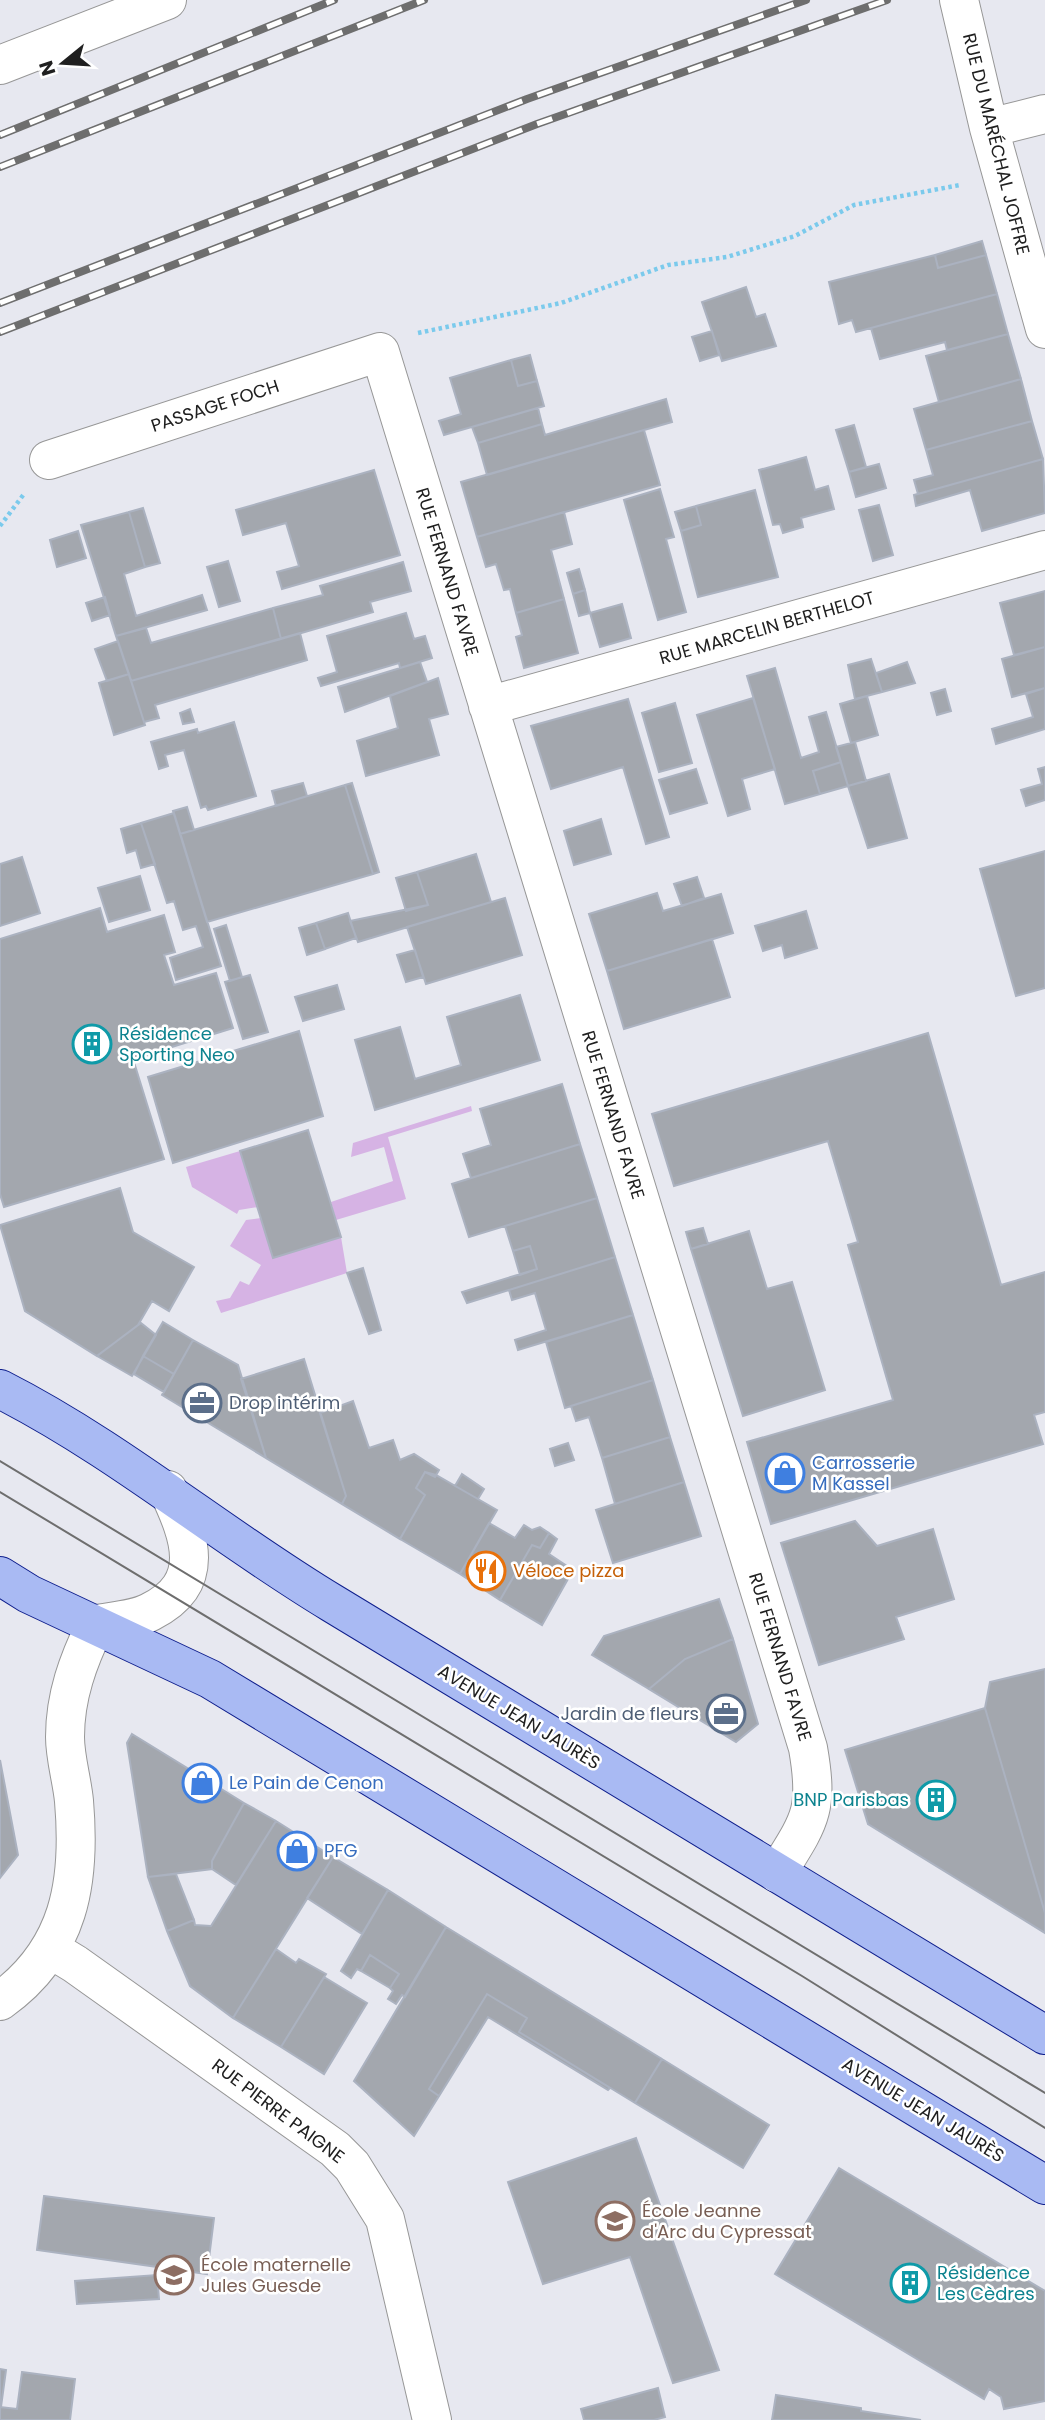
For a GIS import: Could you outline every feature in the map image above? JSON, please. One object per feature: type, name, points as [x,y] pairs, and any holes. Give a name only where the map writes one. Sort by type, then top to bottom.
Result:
[{"type":"main road","name":"AVENUE JEAN JAURÈS","points":[[0,1389],[33,1406],[168,1490],[328,1602],[1045,2035]]},
{"type":"main road","name":"AVENUE JEAN JAURÈS","points":[[0,1576],[29,1594],[210,1679],[1045,2185]]},
{"type":"street","points":[[0,65],[167,0]]},
{"type":"street","name":"RUE DU MARÉCHAL JOFFRE","points":[[959,0],[989,128],[1045,329]]},
{"type":"street","points":[[989,128],[1045,114]]},
{"type":"street","name":"PASSAGE FOCH","points":[[50,460],[380,352]]},
{"type":"street","name":"RUE FERNAND FAVRE","points":[[380,352],[808,1748],[814,1784],[813,1809],[777,1873]]},
{"type":"street","name":"RUE MARCELIN BERTHELOT","points":[[488,706],[1045,550]]},
{"type":"street","points":[[0,2001],[16,1990],[52,1951],[68,1910],[77,1854],[74,1799],[64,1739],[69,1690],[96,1625],[148,1613],[175,1595],[187,1574],[187,1531],[168,1490]]},
{"type":"street","name":"RUE PIERRE PAIGNE","points":[[52,1951],[75,1964],[324,2141],[352,2166],[385,2219],[432,2420]]},
{"type":"path","points":[[380,352],[424,330],[561,303],[668,265],[727,257],[795,236],[854,205],[958,185],[981,187],[1003,179]]},
{"type":"shaded area","points":[[471,1106],[472,1111],[388,1137],[406,1199],[336,1220],[331,1202],[393,1181],[384,1147],[351,1157],[353,1143]]},
{"type":"shaded area","points":[[240,1151],[258,1207],[239,1210],[237,1214],[192,1187],[186,1167]]},
{"type":"shaded area","points":[[261,1218],[273,1258],[341,1237],[347,1273],[221,1313],[216,1301],[230,1298],[240,1281],[249,1285],[261,1265],[230,1246],[246,1220]]},
{"type":"building","points":[[982,241],[986,255],[938,268],[935,255]]},
{"type":"building","points":[[935,255],[938,268],[986,255],[997,294],[856,332],[852,320],[839,324],[829,282]]},
{"type":"building","points":[[746,287],[756,317],[765,314],[776,346],[722,361],[702,302]]},
{"type":"building","points":[[997,294],[1008,334],[947,350],[945,342],[880,359],[871,328]]},
{"type":"building","points":[[712,331],[719,355],[700,361],[692,337]]},
{"type":"building","points":[[1008,334],[1021,379],[939,402],[926,356]]},
{"type":"building","points":[[530,355],[537,381],[518,386],[511,360]]},
{"type":"building","points":[[511,360],[518,386],[537,381],[544,406],[444,435],[439,421],[461,414],[450,378]]},
{"type":"building","points":[[1021,379],[1032,421],[926,450],[914,409]]},
{"type":"building","points":[[666,399],[672,422],[487,475],[478,443],[542,424],[545,435]]},
{"type":"building","points":[[538,408],[542,424],[478,443],[472,427]]},
{"type":"building","points":[[1032,421],[1043,459],[918,494],[914,480],[933,475],[926,450]]},
{"type":"building","points":[[854,425],[866,467],[849,472],[836,430]]},
{"type":"building","points":[[644,430],[660,485],[477,537],[461,482]]},
{"type":"building","points":[[806,457],[815,490],[828,486],[834,509],[801,518],[803,527],[783,533],[780,524],[773,525],[759,470]]},
{"type":"building","points":[[1043,459],[1045,513],[982,531],[970,490],[916,506],[914,495]]},
{"type":"building","points":[[879,464],[886,488],[856,497],[849,472]]},
{"type":"building","points":[[374,470],[400,555],[282,589],[277,572],[299,566],[286,523],[243,535],[236,510]]},
{"type":"building","points":[[660,489],[674,537],[666,539],[686,612],[658,620],[624,500]]},
{"type":"building","points":[[755,490],[778,577],[698,597],[681,531],[701,525],[696,506]]},
{"type":"building","points":[[879,505],[893,555],[873,561],[859,510]]},
{"type":"building","points":[[696,506],[701,525],[681,531],[675,512]]},
{"type":"building","points":[[143,508],[160,563],[145,567],[129,512]]},
{"type":"building","points":[[129,512],[145,567],[124,574],[136,616],[202,595],[207,610],[116,636],[81,525]]},
{"type":"building","points":[[564,512],[572,544],[551,550],[564,599],[516,613],[510,589],[504,590],[496,564],[486,567],[477,537]]},
{"type":"building","points":[[78,531],[86,558],[57,567],[50,540]]},
{"type":"building","points":[[228,561],[240,601],[219,607],[207,567]]},
{"type":"building","points":[[403,562],[411,591],[370,602],[373,612],[281,639],[273,608],[323,595],[320,586]]},
{"type":"building","points":[[579,569],[585,590],[573,594],[567,573]]},
{"type":"building","points":[[585,590],[590,613],[579,616],[573,594]]},
{"type":"building","points":[[1045,591],[1045,647],[1014,655],[1000,603]]},
{"type":"building","points":[[105,597],[110,615],[92,621],[86,603]]},
{"type":"building","points":[[564,599],[578,653],[524,668],[516,637],[522,635],[516,613]]},
{"type":"building","points":[[622,604],[631,638],[600,647],[590,613]]},
{"type":"building","points":[[273,608],[281,639],[131,681],[116,636],[146,628],[151,643]]},
{"type":"building","points":[[406,613],[414,639],[425,636],[432,658],[400,668],[399,663],[321,686],[318,678],[337,672],[327,636]]},
{"type":"building","points":[[300,633],[307,660],[155,705],[159,718],[144,722],[131,681]]},
{"type":"building","points":[[118,641],[129,674],[107,681],[95,649]]},
{"type":"building","points":[[1045,647],[1045,688],[1012,697],[1002,659]]},
{"type":"building","points":[[871,659],[882,692],[855,699],[848,665]]},
{"type":"building","points":[[420,662],[427,682],[345,712],[338,687]]},
{"type":"building","points":[[907,662],[915,683],[882,692],[876,673]]},
{"type":"building","points":[[775,668],[801,758],[819,752],[809,717],[826,712],[841,762],[813,771],[820,794],[785,804],[747,676]]},
{"type":"building","points":[[129,674],[145,725],[114,735],[99,683]]},
{"type":"building","points":[[438,678],[448,714],[429,719],[439,755],[366,776],[357,741],[398,728],[390,696]]},
{"type":"building","points":[[1045,688],[1045,729],[996,744],[992,729],[1033,717],[1026,694]]},
{"type":"building","points":[[945,689],[951,711],[937,715],[931,693]]},
{"type":"building","points":[[867,696],[878,735],[851,743],[840,704]]},
{"type":"building","points":[[753,698],[775,769],[742,779],[750,809],[728,816],[697,715]]},
{"type":"building","points":[[628,699],[669,837],[646,844],[623,767],[551,789],[531,726]]},
{"type":"building","points":[[675,703],[692,763],[659,772],[642,713]]},
{"type":"building","points":[[190,709],[194,722],[183,724],[180,713]]},
{"type":"building","points":[[234,722],[256,796],[208,810],[206,806],[201,808],[184,750],[165,755],[168,766],[159,769],[151,742],[197,729],[198,733]]},
{"type":"building","points":[[855,742],[866,781],[848,786],[836,747]]},
{"type":"building","points":[[841,762],[848,786],[820,794],[813,771]]},
{"type":"building","points":[[1045,767],[1045,800],[1026,806],[1021,790],[1042,784],[1038,769]]},
{"type":"building","points":[[696,769],[707,803],[670,814],[659,780]]},
{"type":"building","points":[[889,774],[907,838],[868,848],[848,786]]},
{"type":"building","points":[[303,783],[307,796],[276,806],[272,791]]},
{"type":"building","points":[[352,783],[379,872],[373,874],[345,785]]},
{"type":"building","points":[[345,785],[373,874],[207,922],[180,834]]},
{"type":"building","points":[[187,807],[194,830],[180,834],[173,811]]},
{"type":"building","points":[[174,813],[221,966],[176,980],[170,958],[203,947],[196,926],[183,930],[174,901],[167,903],[141,823]]},
{"type":"building","points":[[601,819],[611,854],[574,865],[564,831]]},
{"type":"building","points":[[141,823],[155,864],[141,868],[136,850],[127,853],[121,829]]},
{"type":"building","points":[[1045,851],[1045,988],[1016,996],[980,869]]},
{"type":"building","points":[[476,854],[491,902],[358,942],[350,921],[428,905],[417,872]]},
{"type":"building","points":[[22,857],[40,913],[0,926],[0,864]]},
{"type":"building","points":[[417,872],[428,905],[406,911],[396,878]]},
{"type":"building","points":[[140,876],[150,910],[109,922],[98,888]]},
{"type":"building","points":[[697,877],[704,898],[682,906],[674,884]]},
{"type":"building","points":[[657,893],[663,911],[721,894],[733,933],[607,971],[589,914]]},
{"type":"building","points":[[505,898],[522,955],[426,984],[407,927]]},
{"type":"building","name":"Résidence Sporting Neo","points":[[100,908],[107,932],[164,915],[175,952],[164,955],[174,985],[216,973],[233,1028],[133,1059],[164,1159],[4,1207],[0,1194],[0,939]]},
{"type":"building","points":[[806,911],[817,948],[785,958],[782,945],[763,951],[755,926]]},
{"type":"building","points":[[348,913],[356,938],[325,949],[316,923]]},
{"type":"building","points":[[316,923],[325,949],[307,955],[299,928]]},
{"type":"building","points":[[226,925],[242,977],[230,981],[214,929]]},
{"type":"building","points":[[712,939],[730,997],[624,1029],[607,971]]},
{"type":"building","points":[[415,950],[423,977],[406,982],[397,955]]},
{"type":"building","points":[[250,975],[268,1032],[243,1039],[225,982]]},
{"type":"building","points":[[337,985],[344,1009],[303,1021],[295,997]]},
{"type":"building","points":[[520,995],[540,1060],[375,1110],[355,1040],[400,1027],[415,1079],[461,1065],[447,1017]]},
{"type":"building","points":[[299,1031],[323,1116],[173,1163],[148,1077]]},
{"type":"building","points":[[928,1033],[1001,1285],[1045,1272],[1045,1412],[1034,1415],[1043,1444],[771,1524],[747,1442],[893,1400],[848,1245],[858,1242],[828,1141],[674,1186],[652,1114]]},
{"type":"building","points":[[562,1084],[580,1144],[471,1178],[463,1154],[491,1145],[480,1109]]},
{"type":"building","points":[[308,1130],[341,1237],[273,1258],[240,1151]]},
{"type":"building","points":[[580,1144],[597,1198],[469,1237],[452,1184]]},
{"type":"building","points":[[120,1188],[133,1232],[194,1267],[169,1311],[152,1301],[138,1325],[97,1356],[25,1311],[0,1225]]},
{"type":"building","points":[[597,1198],[615,1257],[467,1303],[462,1292],[537,1269],[530,1246],[513,1251],[505,1226]]},
{"type":"building","points":[[703,1228],[708,1244],[691,1249],[686,1232]]},
{"type":"building","points":[[749,1231],[767,1289],[792,1282],[825,1390],[743,1416],[691,1249]]},
{"type":"building","points":[[530,1246],[537,1269],[520,1275],[513,1251]]},
{"type":"building","points":[[615,1257],[633,1315],[518,1350],[515,1340],[546,1330],[535,1293],[512,1300],[509,1290]]},
{"type":"building","points":[[363,1268],[381,1330],[369,1334],[347,1273]]},
{"type":"building","points":[[633,1315],[653,1380],[565,1408],[546,1342]]},
{"type":"building","points":[[163,1322],[193,1340],[174,1374],[143,1356]]},
{"type":"building","points":[[141,1323],[156,1335],[132,1376],[97,1356]]},
{"type":"building","points":[[193,1340],[238,1365],[266,1458],[162,1395]]},
{"type":"building","points":[[143,1356],[174,1374],[164,1392],[134,1374]]},
{"type":"building","points":[[304,1359],[346,1496],[342,1504],[266,1458],[241,1379]]},
{"type":"building","points":[[653,1380],[670,1437],[602,1458],[589,1417],[576,1421],[571,1406]]},
{"type":"building","points":[[353,1401],[369,1448],[393,1440],[400,1460],[414,1454],[439,1470],[435,1477],[425,1472],[416,1488],[425,1495],[400,1539],[342,1504],[346,1496],[320,1413]]},
{"type":"building","points":[[670,1437],[684,1482],[615,1504],[602,1458]]},
{"type":"building","points":[[568,1443],[574,1460],[555,1466],[550,1449]]},
{"type":"building","points":[[425,1472],[436,1475],[497,1510],[460,1574],[400,1539],[425,1495],[416,1488]]},
{"type":"building","points":[[462,1474],[484,1489],[478,1499],[455,1486]]},
{"type":"building","points":[[684,1482],[701,1536],[613,1563],[596,1510]]},
{"type":"building","points":[[855,1521],[877,1546],[933,1529],[954,1599],[896,1617],[904,1639],[819,1665],[781,1543]]},
{"type":"building","points":[[489,1523],[515,1538],[524,1525],[532,1530],[540,1527],[549,1533],[540,1548],[532,1545],[500,1600],[460,1574]]},
{"type":"building","points":[[549,1533],[557,1539],[549,1554],[573,1570],[542,1625],[500,1600],[532,1545],[540,1548]]},
{"type":"building","points":[[719,1599],[733,1639],[685,1659],[649,1689],[592,1655],[604,1636]]},
{"type":"building","points":[[733,1639],[758,1724],[736,1742],[649,1689],[685,1659]]},
{"type":"building","points":[[1045,1669],[1045,1913],[985,1708],[990,1682]]},
{"type":"building","name":"BNP Parisbas","points":[[985,1708],[1045,1913],[1045,1933],[868,1824],[845,1750]]},
{"type":"building","points":[[132,1734],[244,1803],[212,1861],[212,1869],[148,1877],[127,1743]]},
{"type":"building","points":[[0,1760],[18,1855],[0,1878]]},
{"type":"building","points":[[244,1803],[276,1821],[236,1885],[212,1869],[212,1861]]},
{"type":"building","points":[[276,1821],[333,1857],[233,2018],[190,1986],[167,1931],[194,1920],[195,1925],[211,1926]]},
{"type":"building","points":[[333,1857],[388,1890],[362,1934],[307,1898]]},
{"type":"building","points":[[176,1874],[194,1920],[167,1931],[148,1877]]},
{"type":"building","points":[[388,1890],[446,1927],[405,1997],[402,1995],[396,2004],[388,1999],[393,1991],[390,1988],[399,1974],[370,1955],[361,1971],[357,1969],[351,1978],[341,1971]]},
{"type":"building","points":[[446,1927],[662,2059],[635,2103],[519,2032],[527,2018],[487,1994],[429,2089],[439,2096],[414,2136],[354,2081]]},
{"type":"building","points":[[276,1949],[296,1963],[299,1959],[326,1974],[281,2047],[233,2018]]},
{"type":"building","points":[[370,1955],[399,1974],[390,1988],[361,1971]]},
{"type":"building","points":[[324,1977],[367,2003],[324,2074],[281,2047]]},
{"type":"building","points":[[487,1994],[527,2018],[519,2032],[610,2088],[608,2090],[488,2017],[439,2096],[429,2089]]},
{"type":"building","points":[[662,2059],[769,2125],[743,2168],[635,2103]]},
{"type":"building","points":[[636,2138],[719,2370],[673,2383],[630,2257],[543,2284],[508,2182]]},
{"type":"building","name":"Résidence Les Cèdres","points":[[839,2168],[1045,2291],[1045,2401],[1004,2409],[1001,2397],[989,2389],[984,2399],[775,2274]]},
{"type":"building","points":[[44,2196],[214,2218],[207,2274],[37,2250]]},
{"type":"building","points":[[157,2275],[159,2299],[77,2304],[75,2281]]},
{"type":"building","points":[[0,2369],[6,2370],[1,2407],[0,2407]]},
{"type":"building","points":[[22,2372],[75,2379],[70,2420],[0,2420],[0,2407],[17,2409]]},
{"type":"building","points":[[658,2388],[665,2417],[654,2420],[584,2420],[581,2409]]},
{"type":"building","points":[[776,2395],[861,2408],[861,2411],[921,2420],[772,2420]]},
{"type":"tram line","points":[[0,1461],[1045,2093]]},
{"type":"tram line","points":[[0,1492],[802,1976],[1045,2128]]},
{"type":"railway","points":[[0,135],[334,0]]},
{"type":"railway","points":[[0,167],[424,0]]},
{"type":"railway","points":[[0,303],[527,99],[806,0]]},
{"type":"railway","points":[[0,332],[537,124],[887,0]]},
{"type":"place","name":"Résidence Sporting Neo","points":[[92,1044]]},
{"type":"place","name":"Drop intérim","points":[[202,1403]]},
{"type":"place","name":"Carrosserie M Kassel","points":[[785,1473]]},
{"type":"place","name":"Véloce pizza","points":[[486,1571]]},
{"type":"place","name":"Jardin de fleurs","points":[[726,1714]]},
{"type":"place","name":"Le Pain de Cenon","points":[[202,1783]]},
{"type":"place","name":"BNP Parisbas","points":[[936,1800]]},
{"type":"place","name":"PFG","points":[[297,1851]]},
{"type":"place","name":"École Jeanne d'Arc du Cypressat","points":[[615,2221]]},
{"type":"place","name":"École maternelle Jules Guesde","points":[[174,2275]]},
{"type":"place","name":"Résidence Les Cèdres","points":[[910,2283]]}]
